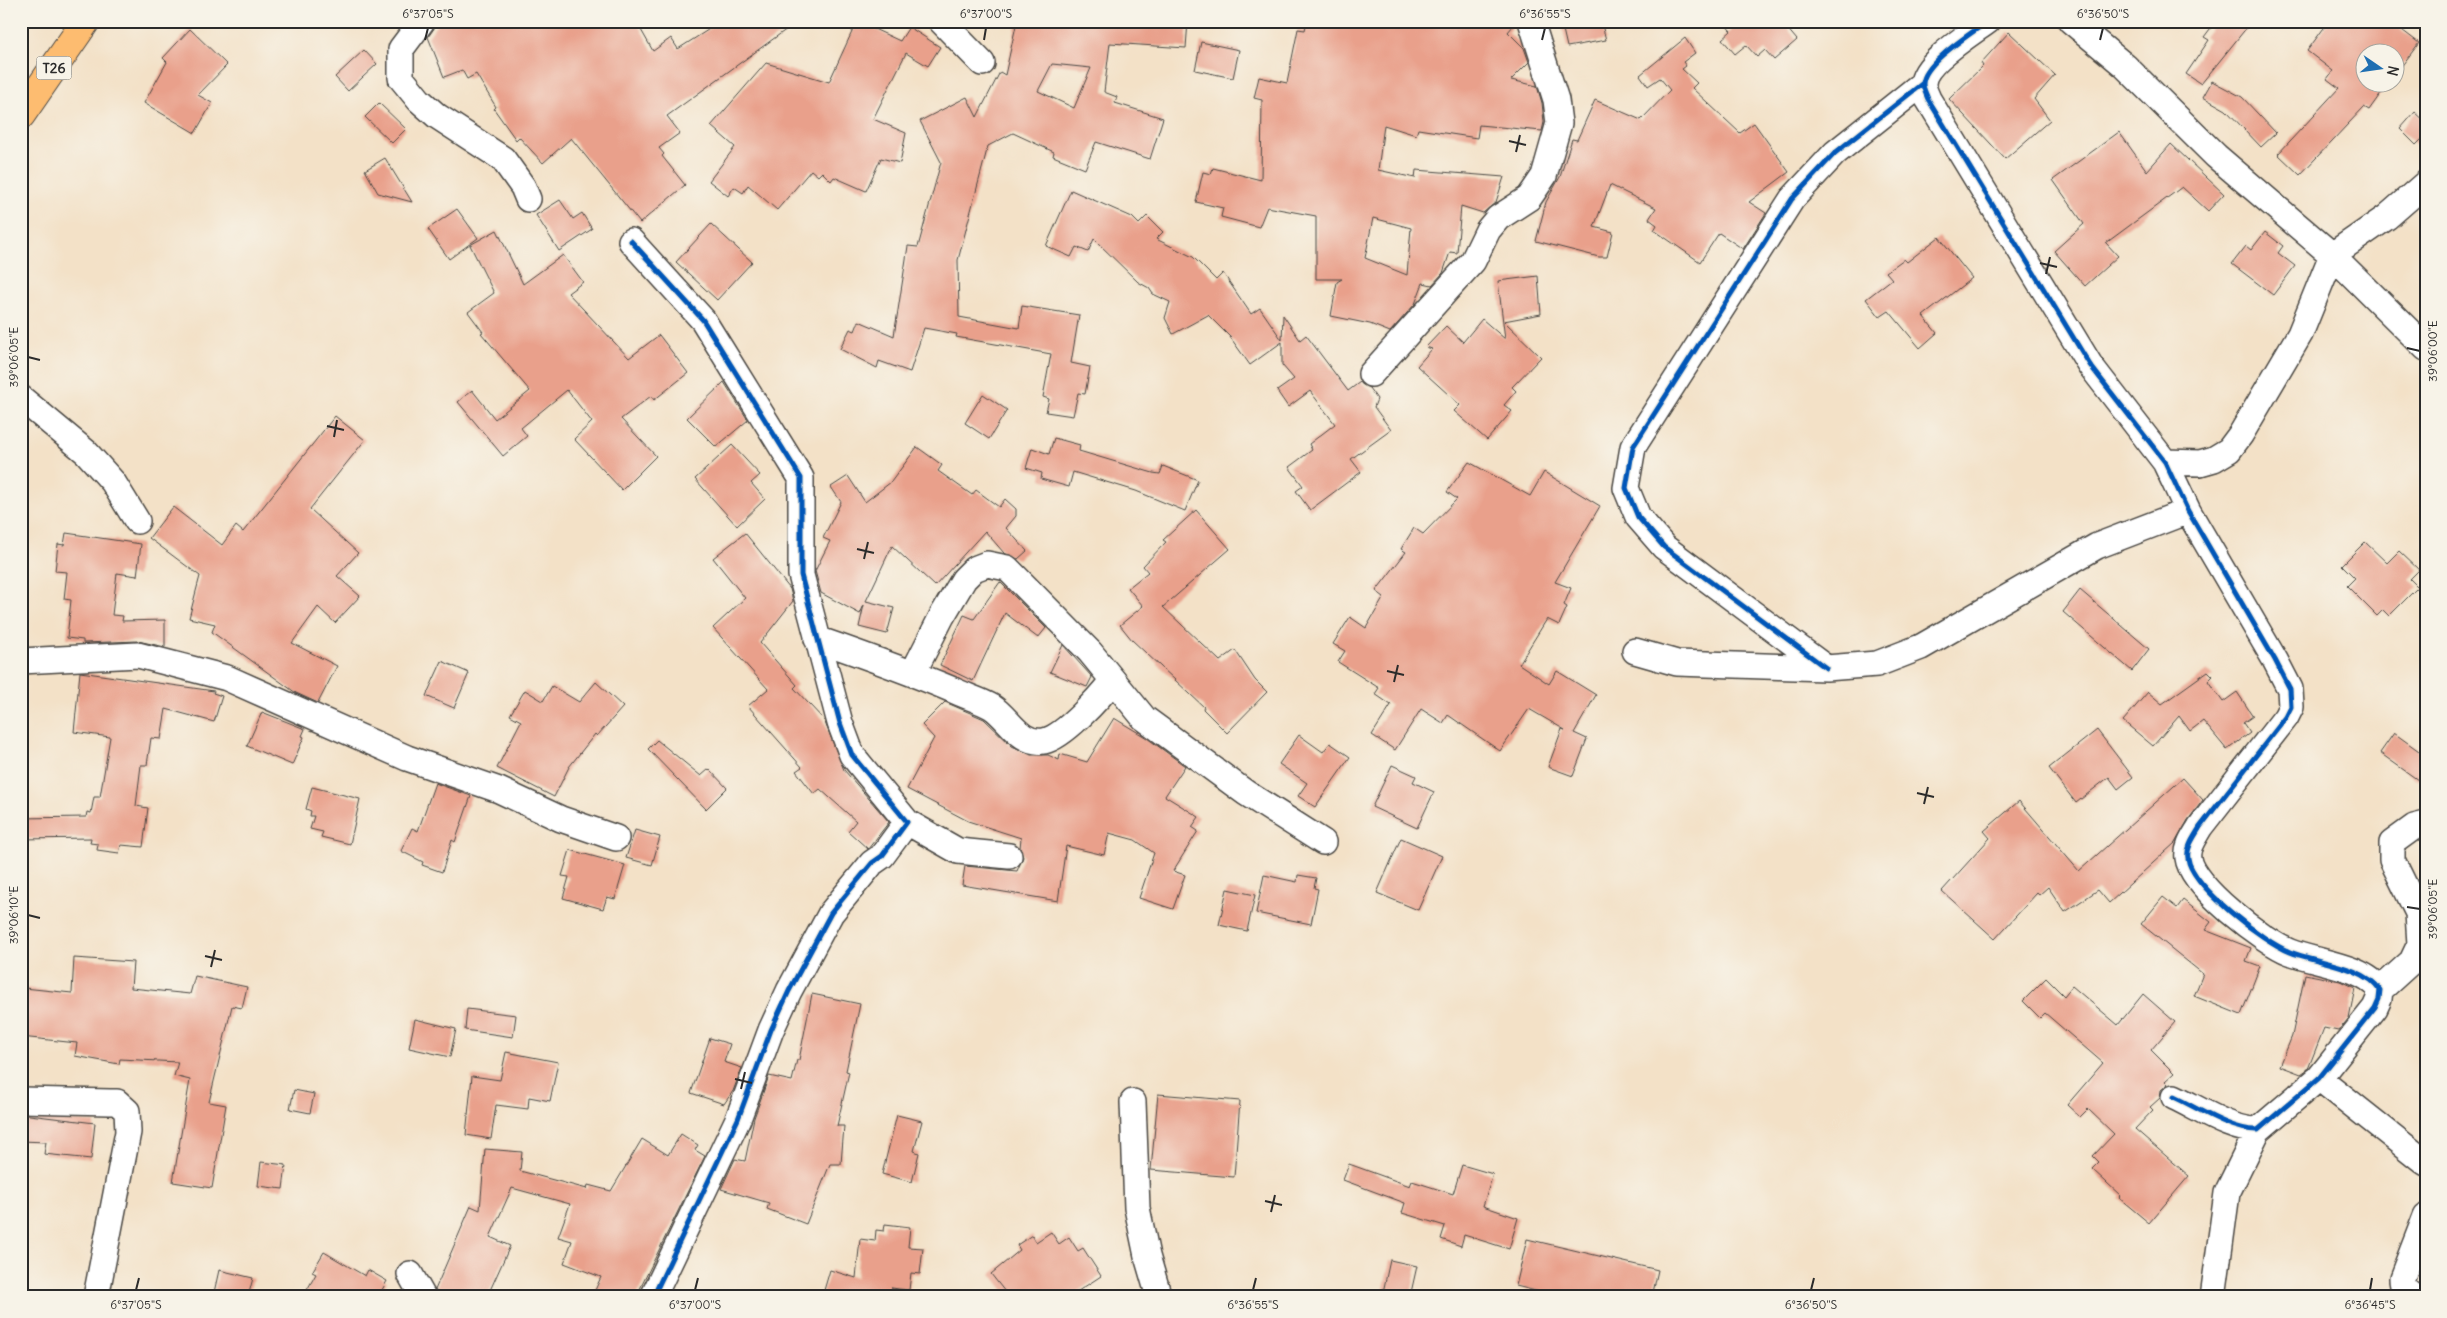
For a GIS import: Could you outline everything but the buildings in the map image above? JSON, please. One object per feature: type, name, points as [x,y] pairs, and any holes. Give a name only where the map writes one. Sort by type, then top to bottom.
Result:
[{"type":"highway","name":"T26","points":[[21,115],[86,21]]},
{"type":"street","points":[[422,21],[401,49],[401,78],[419,100],[437,116],[502,159],[523,187],[528,199]]},
{"type":"street","points":[[940,21],[982,63]]},
{"type":"street","points":[[1371,374],[1473,261],[1488,230],[1498,218],[1529,198],[1544,176],[1559,123],[1556,100],[1531,21]]},
{"type":"street","points":[[1988,21],[1936,61],[1925,74],[1923,83],[1928,99],[2090,366],[2165,462],[2188,511],[2290,689],[2290,707],[2286,717],[2200,827],[2189,846],[2187,857],[2191,872],[2221,905],[2267,939],[2289,952],[2350,970],[2369,980],[2380,990]]},
{"type":"street","points":[[2071,21],[2125,66],[2216,156],[2332,255],[2426,348]]},
{"type":"street","points":[[1826,668],[1664,547],[1638,517],[1626,488],[1633,447],[1792,199],[1835,153],[1923,83]]},
{"type":"street","points":[[2165,462],[2200,463],[2214,459],[2229,450],[2241,434],[2300,334],[2332,255],[2387,217],[2426,183]]},
{"type":"street","points":[[631,241],[703,320],[801,478],[801,575],[840,723],[852,755],[907,822],[958,851],[1009,856]]},
{"type":"street","points":[[21,398],[86,452],[113,482],[137,521]]},
{"type":"street","points":[[1635,651],[1677,663],[1826,668],[1877,664],[1921,647],[2097,546],[2188,511]]},
{"type":"street","points":[[913,673],[937,625],[964,579],[974,569],[992,564],[1007,568],[1090,652],[1144,718],[1167,737],[1246,793],[1323,842]]},
{"type":"street","points":[[817,639],[913,673],[992,707],[1021,735],[1036,741],[1054,737],[1091,706],[1112,681]]},
{"type":"street","points":[[21,660],[138,655],[227,678],[407,758],[499,790],[561,818],[616,838]]},
{"type":"street","points":[[653,1297],[738,1119],[771,1030],[789,991],[831,913],[872,863],[882,856],[907,822]]},
{"type":"street","points":[[2213,1297],[2227,1193],[2258,1130],[2319,1078],[2375,1008],[2380,990],[2412,961],[2420,944],[2418,913],[2392,860],[2392,843],[2414,828],[2426,824]]},
{"type":"street","points":[[2319,1078],[2426,1163]]},
{"type":"street","points":[[2174,1097],[2237,1127],[2258,1130]]},
{"type":"street","points":[[21,1100],[117,1102],[127,1111],[128,1132],[96,1297]]},
{"type":"street","points":[[1133,1102],[1137,1208],[1147,1256],[1160,1297]]},
{"type":"street","points":[[2414,1297],[2405,1291],[2402,1286],[2402,1278],[2426,1216]]},
{"type":"street","points":[[410,1274],[423,1297]]},
{"type":"cycle path","points":[[1988,21],[1950,49],[1931,67],[1925,76],[1923,84],[1928,99],[2090,365],[2165,462],[2188,511],[2290,689],[2291,707],[2286,717],[2193,838],[2188,854],[2192,870],[2230,912],[2278,946],[2300,956],[2352,970],[2373,982],[2380,990],[2375,1008],[2319,1078],[2258,1130],[2237,1127],[2226,1123],[2174,1097]]},
{"type":"cycle path","points":[[1826,668],[1664,547],[1638,517],[1626,488],[1633,447],[1792,199],[1835,153],[1923,83]]},
{"type":"cycle path","points":[[631,241],[703,320],[801,478],[801,575],[840,723],[852,755],[907,822],[882,856],[872,863],[831,913],[789,991],[771,1030],[738,1119],[653,1297]]}]
